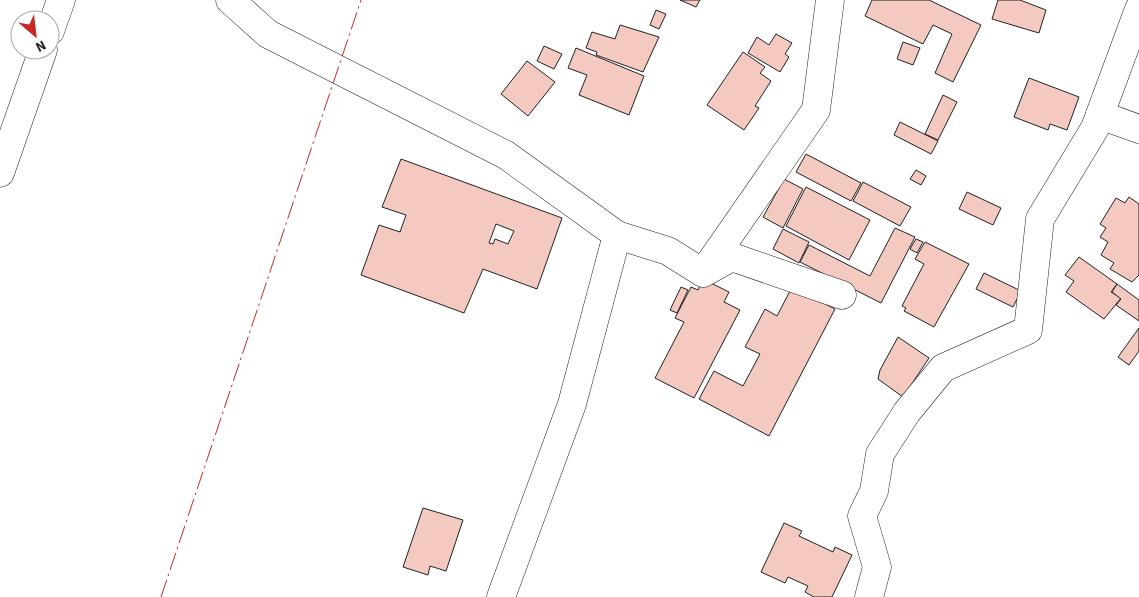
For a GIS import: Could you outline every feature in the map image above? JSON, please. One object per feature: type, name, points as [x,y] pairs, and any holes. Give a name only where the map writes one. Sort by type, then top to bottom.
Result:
[{"type":"street","points":[[230,0],[268,34],[506,156],[617,235],[668,251],[703,274]]},
{"type":"street","points":[[703,274],[816,110],[830,0]]},
{"type":"street","points":[[869,597],[876,567],[862,516],[874,491],[880,454],[907,412],[943,368],[1028,330],[1040,219],[1095,128],[1139,9]]},
{"type":"street","points":[[0,173],[40,60]]},
{"type":"street","points":[[1100,115],[1139,129]]},
{"type":"street","points":[[501,597],[572,404],[617,235]]},
{"type":"street","points":[[703,274],[732,257],[842,295]]},
{"type":"building","points":[[680,0],[700,0],[696,7]]},
{"type":"building","points":[[872,0],[929,0],[981,25],[953,82],[935,73],[952,34],[933,25],[923,44],[865,16]]},
{"type":"building","points":[[998,0],[1020,0],[1046,10],[1039,33],[992,19]]},
{"type":"building","points":[[656,10],[666,14],[659,29],[650,25]]},
{"type":"building","points":[[620,25],[659,37],[643,72],[596,55],[597,52],[586,48],[592,32],[615,39]]},
{"type":"building","points":[[776,34],[792,43],[785,54],[789,57],[780,72],[748,53],[757,37],[769,45]]},
{"type":"building","points":[[903,42],[920,48],[913,65],[897,59]]},
{"type":"building","points":[[544,46],[562,54],[554,69],[537,61]]},
{"type":"building","points":[[576,48],[644,76],[629,115],[579,95],[587,75],[568,68]]},
{"type":"building","points":[[743,52],[765,67],[760,73],[771,81],[755,106],[759,108],[744,130],[707,105]]},
{"type":"building","points":[[527,61],[555,82],[528,116],[501,94]]},
{"type":"building","points":[[1029,78],[1079,97],[1067,130],[1050,124],[1048,130],[1014,117]]},
{"type":"building","points":[[943,95],[957,102],[938,140],[925,134]]},
{"type":"building","points":[[900,122],[938,141],[931,154],[894,135]]},
{"type":"building","points":[[806,154],[861,183],[851,201],[796,172]]},
{"type":"building","points":[[401,159],[562,218],[537,289],[483,269],[464,313],[361,275],[379,225],[400,232],[406,215],[382,207]],"holes":[[[496,224],[514,231],[508,244],[495,239],[493,244],[489,243]]]},
{"type":"building","points":[[916,170],[926,176],[921,185],[910,179]]},
{"type":"building","points":[[784,179],[803,189],[783,228],[763,217]]},
{"type":"building","points":[[863,182],[911,207],[900,226],[853,201]]},
{"type":"building","points":[[806,187],[870,220],[849,260],[786,226]]},
{"type":"building","points":[[967,192],[1001,208],[993,225],[959,209]]},
{"type":"building","points":[[1129,197],[1139,204],[1139,275],[1132,282],[1110,269],[1114,263],[1101,255],[1108,242],[1100,237],[1106,228],[1100,224],[1116,198],[1125,203]]},
{"type":"building","points":[[895,228],[915,237],[881,303],[800,262],[809,245],[870,276]]},
{"type":"building","points":[[783,229],[809,242],[799,263],[773,249]]},
{"type":"building","points":[[916,239],[923,242],[917,253],[910,249]]},
{"type":"building","points":[[925,242],[969,264],[934,327],[904,311],[906,308],[902,306],[924,264],[915,259]]},
{"type":"building","points":[[1079,257],[1117,284],[1111,292],[1121,298],[1104,319],[1066,292],[1074,281],[1065,275]]},
{"type":"building","points":[[984,273],[1021,291],[1013,307],[976,289]]},
{"type":"building","points":[[703,279],[729,292],[724,302],[740,310],[694,398],[655,378],[684,322],[675,318],[691,287],[698,290]]},
{"type":"building","points":[[1117,284],[1139,300],[1139,321],[1116,305],[1121,299],[1112,292]]},
{"type":"building","points":[[681,287],[688,290],[677,313],[670,310]]},
{"type":"building","points":[[792,287],[835,309],[769,436],[699,399],[714,371],[743,386],[760,354],[745,347],[765,309],[777,316]]},
{"type":"building","points":[[1139,328],[1139,351],[1129,365],[1118,357]]},
{"type":"building","points":[[898,337],[929,358],[903,397],[878,379],[880,370]]},
{"type":"building","points":[[423,508],[463,520],[446,571],[430,566],[428,575],[403,567]]},
{"type":"building","points":[[784,523],[802,531],[799,536],[833,552],[835,547],[852,555],[832,597],[814,597],[805,592],[808,586],[788,577],[785,583],[761,572]]},
{"type":"power","points":[[161,597],[361,0]]}]
